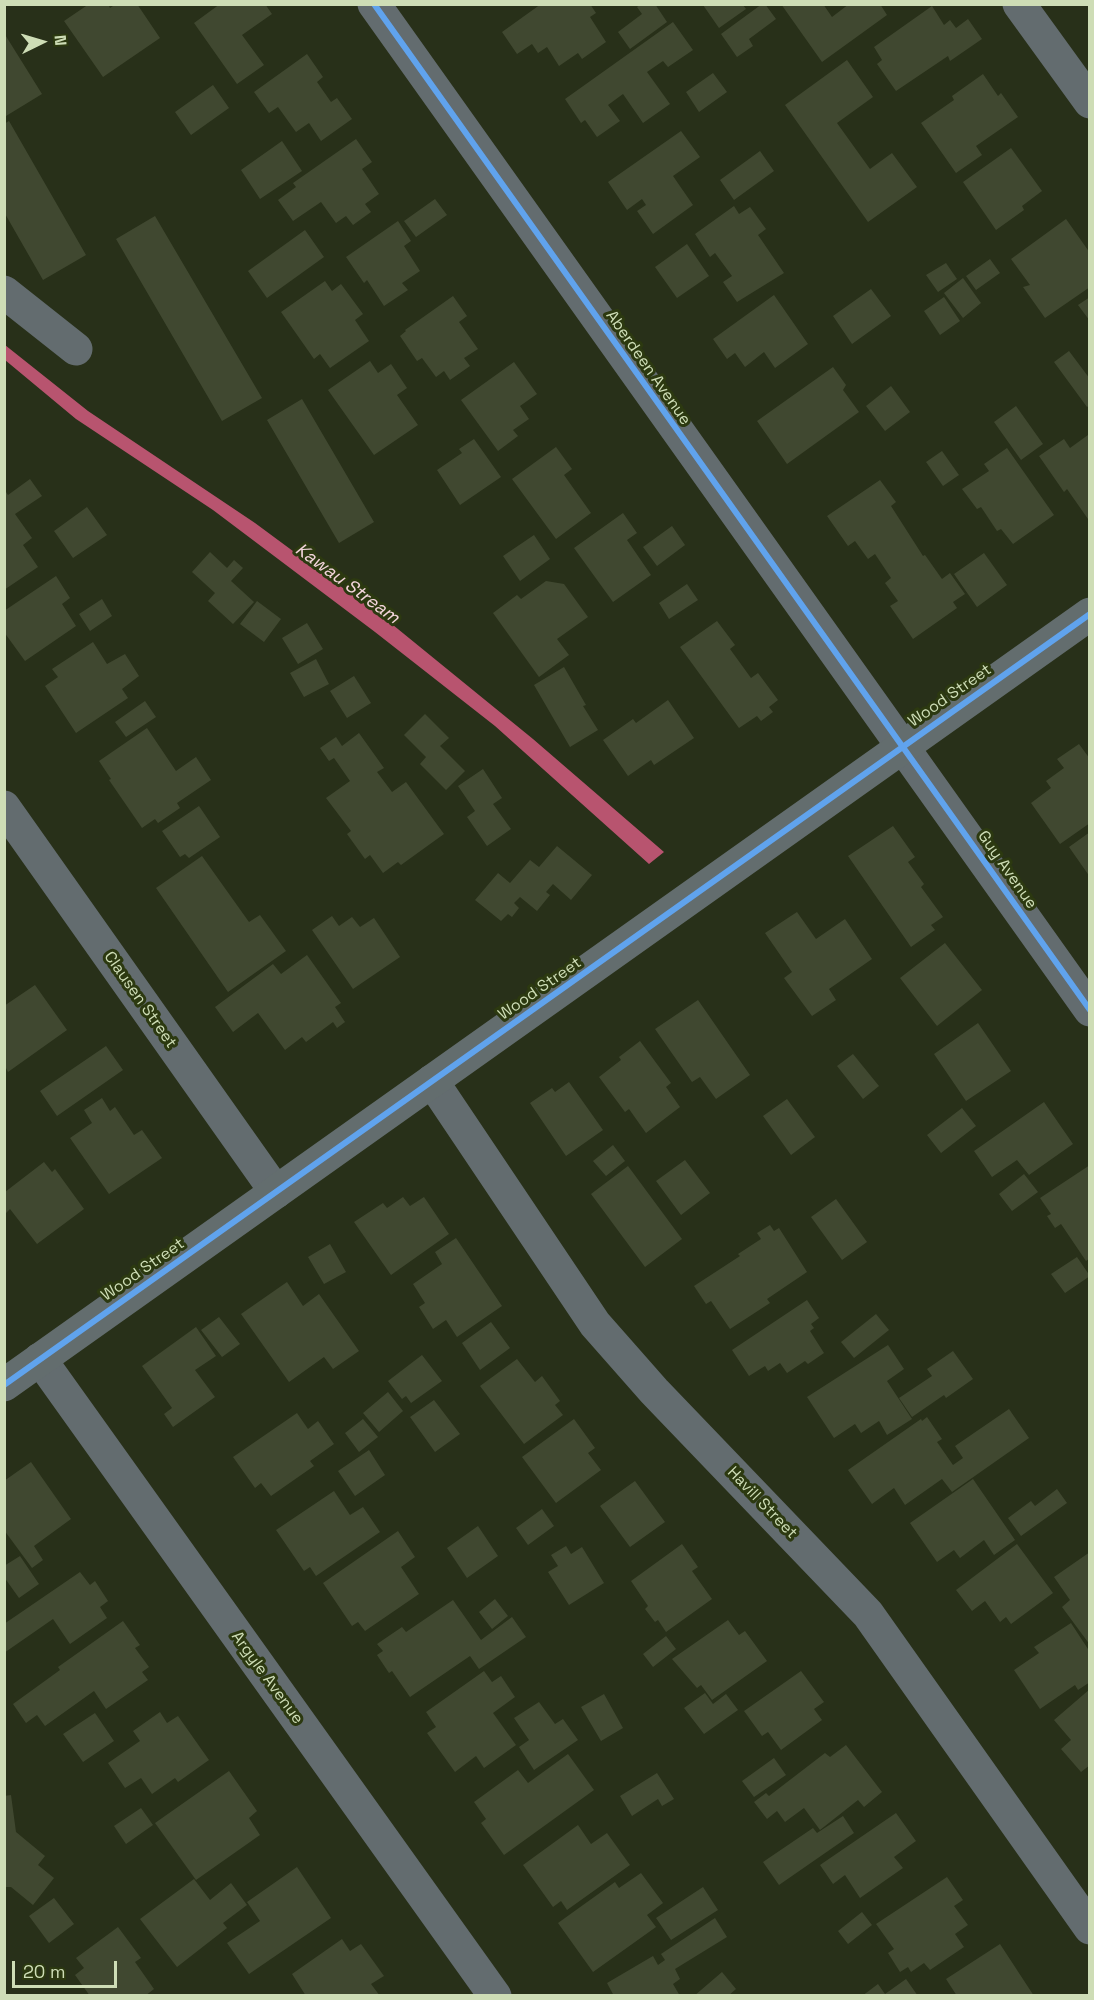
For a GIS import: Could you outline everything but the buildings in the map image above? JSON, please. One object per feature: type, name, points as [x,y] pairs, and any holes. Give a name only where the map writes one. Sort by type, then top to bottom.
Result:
[{"type":"street","name":"Aberdeen Avenue","points":[[374,4],[902,747]]},
{"type":"street","points":[[1019,4],[1089,102]]},
{"type":"street","points":[[4,292],[76,349]]},
{"type":"street","name":"Wood Street","points":[[4,1384],[643,933],[1089,614]]},
{"type":"street","name":"Guy Avenue","points":[[902,747],[1089,1010]]},
{"type":"street","name":"Clausen Street","points":[[4,807],[276,1192]]},
{"type":"street","name":"Havill Street","points":[[432,1081],[595,1324],[654,1391],[868,1614],[1089,1928]]},
{"type":"street","name":"Argyle Avenue","points":[[40,1359],[495,1995]]},
{"type":"shaded area","points":[[5,345],[88,411],[255,523],[393,625],[533,739],[664,852],[649,864],[495,726],[375,632],[213,510],[76,419],[5,360]]},
{"type":"cycle path","points":[[374,4],[1090,1010]]},
{"type":"cycle path","points":[[4,1385],[1090,614]]},
{"type":"water label","name":"Kawau Stream","points":[[347,584]]}]
